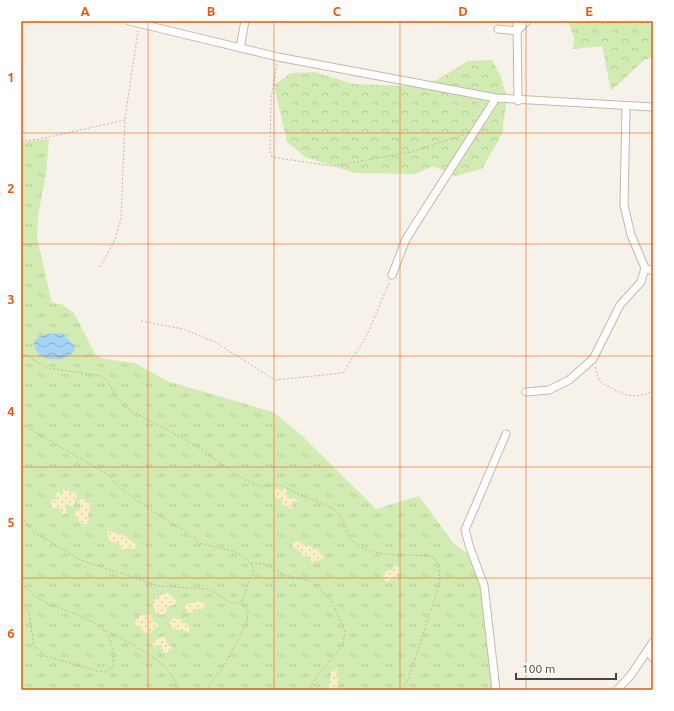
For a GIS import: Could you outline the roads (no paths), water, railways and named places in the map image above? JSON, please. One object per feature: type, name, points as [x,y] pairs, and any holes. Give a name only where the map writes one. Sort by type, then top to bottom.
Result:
[{"type":"street","points":[[129,21],[278,57],[496,98],[518,101],[653,107]]},
{"type":"street","points":[[240,48],[244,21]]},
{"type":"street","points":[[517,21],[518,101]]},
{"type":"street","points":[[517,31],[527,21]]},
{"type":"street","points":[[498,29],[517,31]]},
{"type":"street","points":[[392,275],[406,239],[496,98]]},
{"type":"street","points":[[526,392],[549,390],[569,380],[593,359],[620,305],[641,282],[645,268],[630,235],[624,205],[626,107]]},
{"type":"street","points":[[645,268],[653,271]]},
{"type":"street","points":[[496,690],[484,585],[465,530],[506,434]]},
{"type":"street","points":[[617,690],[631,675],[653,642]]},
{"type":"street","points":[[647,651],[653,658]]},
{"type":"water","points":[[62,333],[74,345],[75,350],[71,355],[58,359],[45,358],[36,349],[34,343],[36,339],[42,335]]}]
